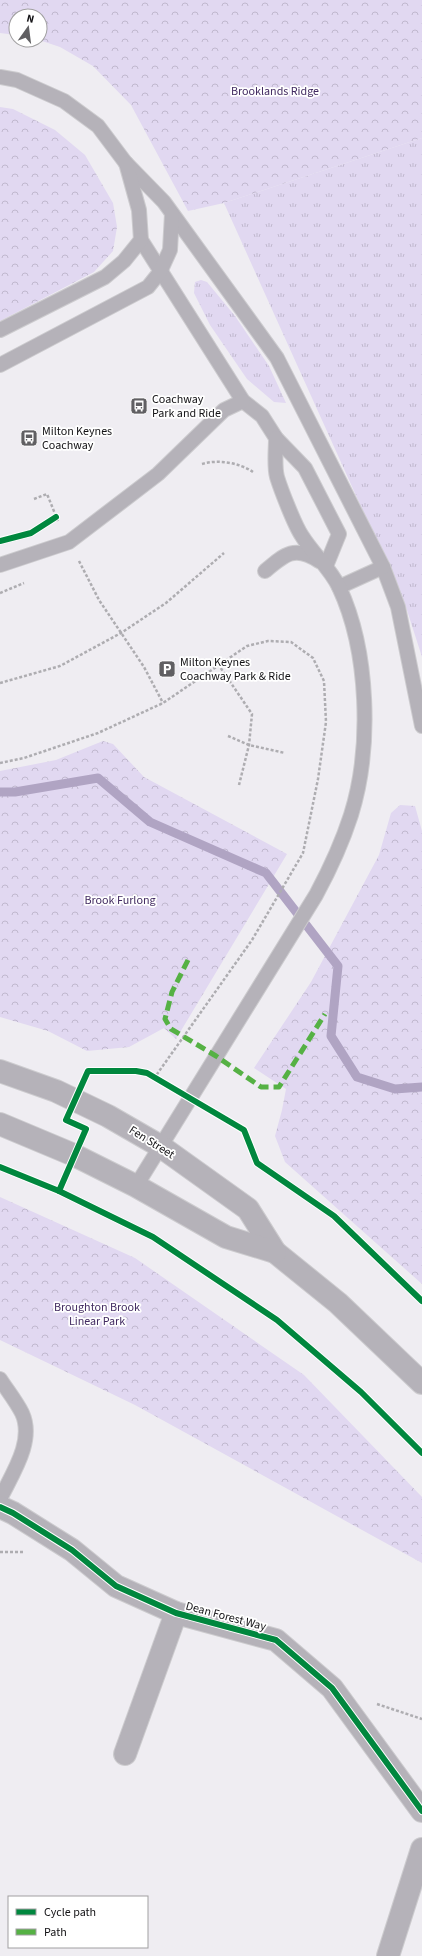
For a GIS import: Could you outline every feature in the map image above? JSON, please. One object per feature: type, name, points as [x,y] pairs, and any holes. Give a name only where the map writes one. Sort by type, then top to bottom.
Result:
[{"type":"street","name":"Fen Street","points":[[0,1071],[56,1091],[95,1109],[160,1146],[248,1209],[275,1252],[338,1303],[422,1383]]},
{"type":"street","name":"Fen Street","points":[[0,1124],[74,1155],[136,1186],[226,1237],[275,1252]]},
{"type":"street","name":"Dean Forest Way","points":[[0,1507],[14,1513],[72,1550],[116,1586],[176,1613],[276,1640],[332,1688],[422,1811]]},
{"type":"street","points":[[125,1754],[176,1613]]},
{"type":"street","points":[[388,1956],[422,1849]]},
{"type":"lane","points":[[0,77],[17,80],[64,102],[98,126],[125,162],[164,202],[277,358],[383,567],[398,607],[422,726]]},
{"type":"lane","points":[[125,162],[139,210],[141,240],[243,400],[262,416],[276,438],[305,468],[339,534],[326,566]]},
{"type":"lane","points":[[0,365],[148,287],[160,272],[170,250],[172,214]]},
{"type":"lane","points":[[0,330],[105,277],[124,261],[141,240]]},
{"type":"lane","points":[[0,565],[69,542],[158,474],[224,410],[243,400]]},
{"type":"lane","points":[[136,1186],[316,895],[337,855],[352,814],[360,775],[364,726],[363,672],[355,630],[339,587],[326,566],[301,536],[277,476],[276,438]]},
{"type":"lane","points":[[265,570],[276,562],[296,552],[307,553],[326,566]]},
{"type":"lane","points":[[339,587],[383,567]]},
{"type":"lane","points":[[0,1379],[22,1413],[26,1435],[22,1454],[0,1499]]},
{"type":"path","points":[[196,466],[206,463],[221,462],[247,467],[256,473]]},
{"type":"path","points":[[34,499],[48,494],[56,517],[100,600],[144,667],[163,703]]},
{"type":"path","points":[[50,521],[56,517]]},
{"type":"path","points":[[0,683],[60,666],[121,633],[166,603],[224,553]]},
{"type":"path","points":[[0,592],[25,583]]},
{"type":"path","points":[[0,763],[24,758],[98,733],[163,703],[218,664],[247,646],[268,641],[291,642],[313,658],[324,681],[326,722],[318,779],[303,853],[252,940],[155,1077]]},
{"type":"path","points":[[218,664],[252,714],[249,745],[239,785]]},
{"type":"path","points":[[228,736],[249,745],[285,753]]},
{"type":"path","points":[[147,1073],[190,1097]]},
{"type":"green space","name":"Brooklands Ridge","points":[[0,0],[422,0],[422,138],[224,203],[188,211],[131,105],[93,66],[60,47],[48,43],[48,8],[8,8],[8,34],[0,33]]},
{"type":"green space","points":[[0,107],[13,109],[55,130],[85,155],[113,203],[117,227],[113,251],[94,272],[0,321]]},
{"type":"green space","points":[[422,138],[422,657],[405,604],[224,203]]},
{"type":"green space","points":[[201,280],[207,282],[235,316],[269,366],[286,403],[274,402],[247,379],[210,325],[194,293],[195,282]]},
{"type":"green space","name":"Brook Furlong","points":[[103,741],[113,744],[144,777],[287,854],[176,1039],[164,1028],[129,1047],[87,1051],[48,1031],[0,1017],[0,771],[56,760]]},
{"type":"green space","points":[[400,805],[415,806],[422,831],[422,1284],[285,1162],[275,1136],[286,1089],[254,1068],[311,982],[379,855],[391,813]]},
{"type":"green space","name":"Broughton Brook Linear Park","points":[[0,1197],[135,1258],[304,1375],[422,1497],[422,1563],[135,1405],[0,1340]]},
{"type":"waterway","points":[[0,792],[15,792],[98,778],[150,822],[266,873],[338,966],[331,1036],[357,1077],[395,1089],[422,1087]]},
{"type":"marked path","points":[[188,960],[172,992],[165,1019],[171,1029],[216,1056],[261,1087],[279,1087],[325,1014]]},
{"type":"cycle path","points":[[0,541],[31,533],[56,517]]},
{"type":"cycle path","points":[[59,1191],[86,1129],[66,1120],[88,1071],[136,1071],[147,1073],[244,1130],[257,1163],[334,1216],[422,1301]]},
{"type":"cycle path","points":[[0,1167],[59,1191],[153,1237],[277,1320],[361,1392],[422,1453]]},
{"type":"cycle path","points":[[0,1507],[13,1513],[72,1550],[116,1586],[176,1613],[276,1640],[332,1688],[422,1811]]},
{"type":"place","name":"Coachway Park and Ride","points":[[139,406]]},
{"type":"place","name":"Milton Keynes Coachway","points":[[29,438]]},
{"type":"place","name":"Milton Keynes Coachway Park & Ride","points":[[167,669]]}]
